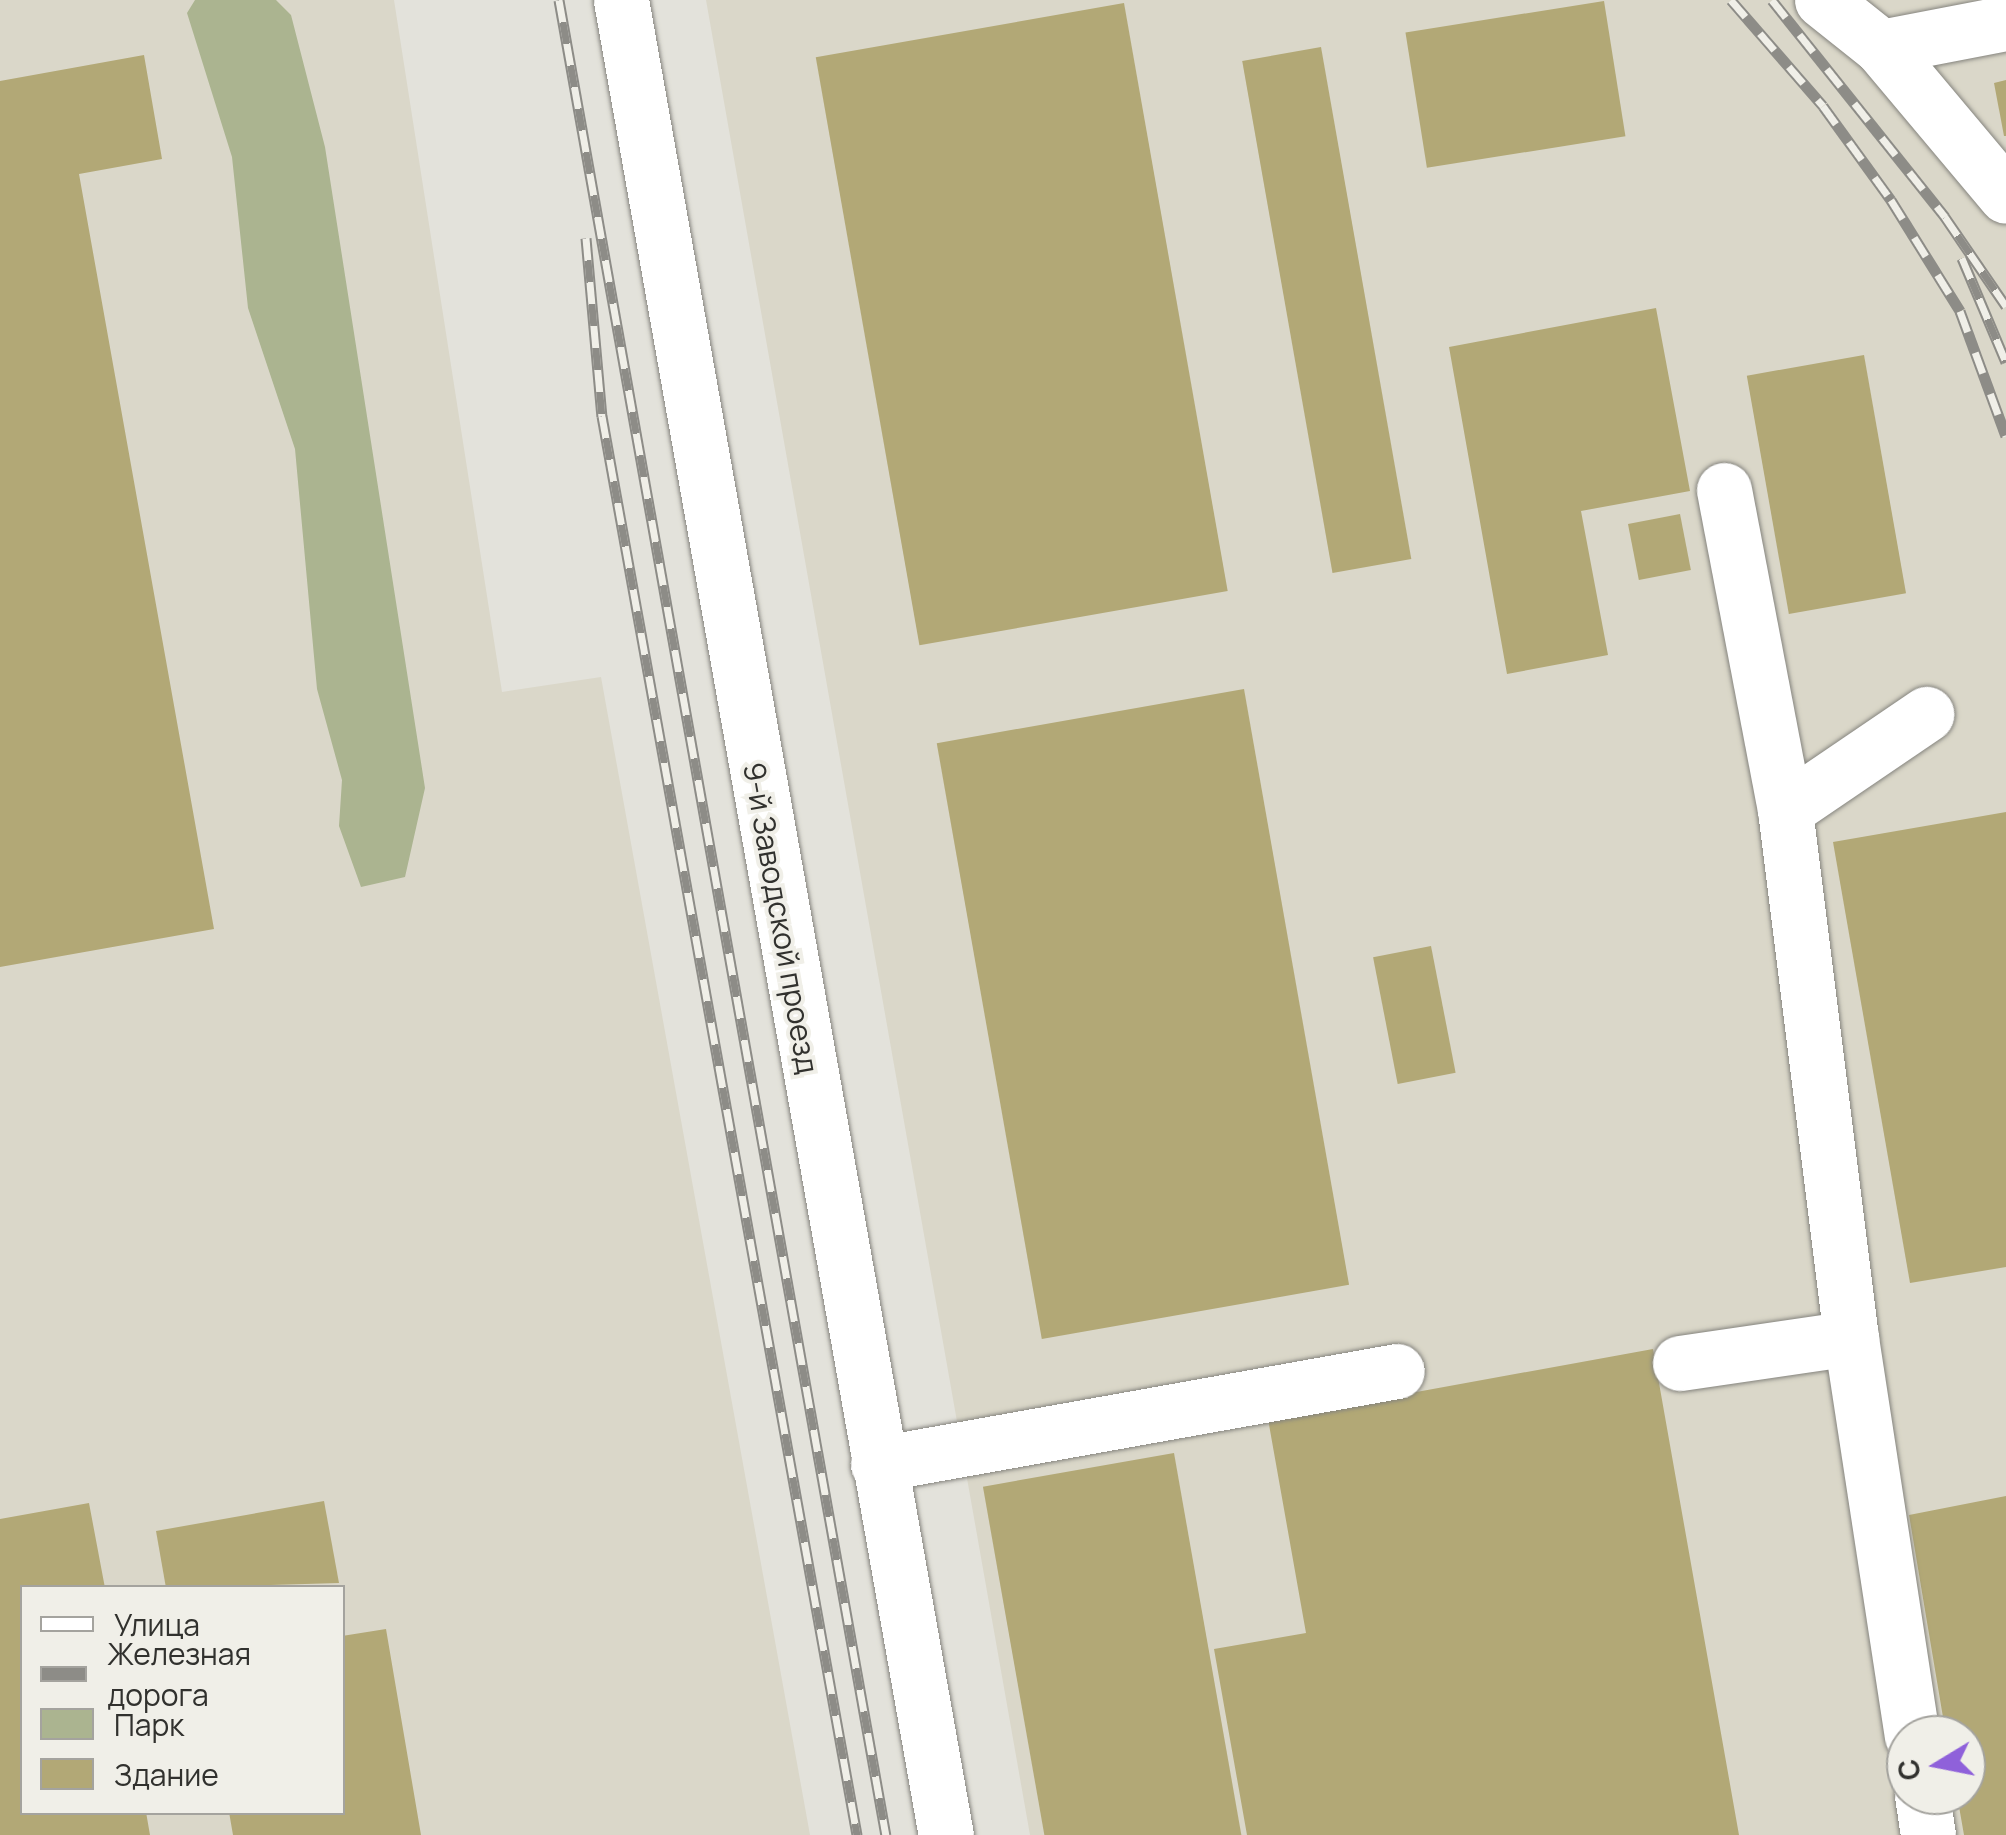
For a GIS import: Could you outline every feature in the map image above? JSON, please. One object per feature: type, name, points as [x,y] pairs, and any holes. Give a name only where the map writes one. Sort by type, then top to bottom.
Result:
[{"type":"lane","name":"9-й Заводской проезд","points":[[621,0],[946,1835]]},
{"type":"lane","points":[[1822,0],[1881,47],[2006,196]]},
{"type":"lane","points":[[1881,47],[2006,23]]},
{"type":"lane","points":[[1724,490],[1784,810],[1851,1338],[1909,1715]]},
{"type":"lane","points":[[1784,810],[1926,714]]},
{"type":"lane","points":[[1680,1362],[1851,1338]]},
{"type":"lane","points":[[878,1464],[1397,1371]]},
{"type":"shaded area","points":[[0,0],[394,0],[502,692],[601,677],[810,1835],[0,1835]]},
{"type":"shaded area","points":[[706,0],[2006,0],[2006,1835],[1030,1835]]},
{"type":"green space","points":[[195,0],[276,0],[291,15],[325,147],[425,788],[405,877],[361,887],[339,826],[342,780],[317,689],[295,449],[248,308],[232,157],[187,13]]},
{"type":"building","points":[[1604,1],[1625,136],[1427,168],[1405,32]]},
{"type":"building","points":[[1124,3],[1228,591],[919,645],[816,57]]},
{"type":"building","points":[[1321,47],[1411,559],[1333,573],[1242,61]]},
{"type":"building","points":[[144,55],[162,159],[79,174],[214,929],[0,967],[0,81]]},
{"type":"building","points":[[2006,80],[2006,136],[2004,136],[1994,83]]},
{"type":"building","points":[[1656,308],[1690,491],[1581,511],[1608,655],[1507,674],[1449,347]]},
{"type":"building","points":[[1864,355],[1906,593],[1789,614],[1747,376]]},
{"type":"building","points":[[1680,514],[1691,570],[1639,580],[1628,524]]},
{"type":"building","points":[[1244,689],[1349,1285],[1042,1339],[937,743]]},
{"type":"building","points":[[2006,812],[2006,1267],[1910,1283],[1833,842]]},
{"type":"building","points":[[1431,946],[1456,1073],[1398,1084],[1373,957]]},
{"type":"building","points":[[1653,1349],[1739,1835],[1247,1835],[1214,1649],[1306,1633],[1268,1419]]},
{"type":"building","points":[[1174,1453],[1241,1835],[1044,1835],[983,1487]]},
{"type":"building","points":[[2006,1496],[2006,1835],[1964,1835],[1960,1815],[1986,1815],[1986,1715],[1943,1715],[1909,1515]]},
{"type":"building","points":[[324,1501],[339,1583],[165,1585],[156,1531]]},
{"type":"building","points":[[89,1503],[104,1585],[20,1585],[20,1815],[147,1815],[150,1835],[0,1835],[0,1519]]},
{"type":"building","points":[[386,1629],[421,1835],[233,1835],[230,1815],[345,1815],[345,1636]]},
{"type":"railway","points":[[559,0],[886,1835]]},
{"type":"railway","points":[[1731,0],[1823,106],[1891,200],[1960,311],[2006,436]]},
{"type":"railway","points":[[1772,0],[1945,217],[2006,306]]},
{"type":"railway","points":[[586,238],[602,416],[857,1835]]},
{"type":"railway","points":[[1962,258],[2006,362]]}]
